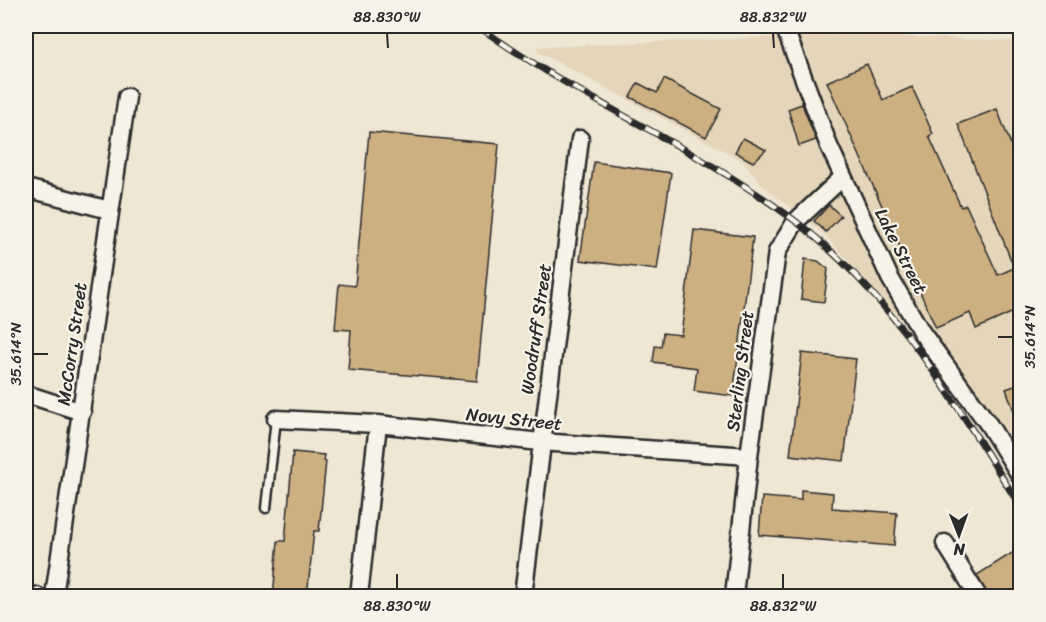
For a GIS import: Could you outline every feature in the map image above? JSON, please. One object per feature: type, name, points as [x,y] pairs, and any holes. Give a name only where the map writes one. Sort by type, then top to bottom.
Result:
[{"type":"street","name":"Lake Street","points":[[784,26],[829,146],[890,278],[922,333],[989,425],[1020,475]]},
{"type":"street","name":"McCorry Street","points":[[54,597],[127,97]]},
{"type":"street","name":"Woodruff Street","points":[[523,597],[540,442],[580,139]]},
{"type":"street","name":"Sterling Street","points":[[734,597],[772,271],[777,252],[795,221],[843,177]]},
{"type":"street","points":[[26,188],[109,210]]},
{"type":"street","points":[[26,394],[82,412]]},
{"type":"street","name":"Novy Street","points":[[276,419],[378,424],[540,442],[749,456]]},
{"type":"street","points":[[359,597],[378,424]]},
{"type":"street","points":[[945,543],[978,597]]},
{"type":"street","points":[[26,594],[37,597]]},
{"type":"lane","points":[[266,508],[276,419]]},
{"type":"shaded area","points":[[839,34],[1020,41],[1020,493],[922,343],[824,234],[763,186],[743,161],[538,52],[537,47]]},
{"type":"building","points":[[867,64],[883,100],[912,87],[933,134],[929,136],[961,207],[966,205],[998,275],[1014,268],[958,124],[997,109],[1020,168],[1020,309],[976,329],[970,313],[936,328],[827,82]]},
{"type":"building","points":[[664,79],[721,109],[706,137],[630,97],[638,83],[657,93]]},
{"type":"building","points":[[802,104],[816,140],[799,146],[788,109]]},
{"type":"building","points":[[369,132],[499,144],[477,381],[348,370],[351,330],[335,329],[339,284],[355,286]]},
{"type":"building","points":[[743,138],[766,150],[753,162],[735,152]]},
{"type":"building","points":[[594,162],[671,173],[657,270],[580,260]]},
{"type":"building","points":[[829,205],[841,216],[826,232],[814,221]]},
{"type":"building","points":[[694,230],[753,237],[733,396],[694,391],[697,368],[653,362],[655,346],[661,347],[663,333],[681,335]]},
{"type":"building","points":[[805,259],[818,261],[828,269],[824,302],[801,299]]},
{"type":"building","points":[[802,353],[856,359],[844,461],[790,455]]},
{"type":"building","points":[[1020,384],[1020,425],[1019,425],[1006,389]]},
{"type":"building","points":[[293,452],[324,455],[323,461],[326,461],[319,531],[314,531],[307,597],[273,597],[278,541],[285,541]]},
{"type":"building","points":[[801,490],[833,493],[832,508],[897,513],[894,546],[759,535],[762,497],[801,500]]},
{"type":"building","points":[[1020,548],[1020,597],[988,597],[977,575]]},
{"type":"railway","points":[[478,26],[556,77],[677,145],[756,193],[830,250],[862,282],[920,353],[972,429],[1020,506]]}]
